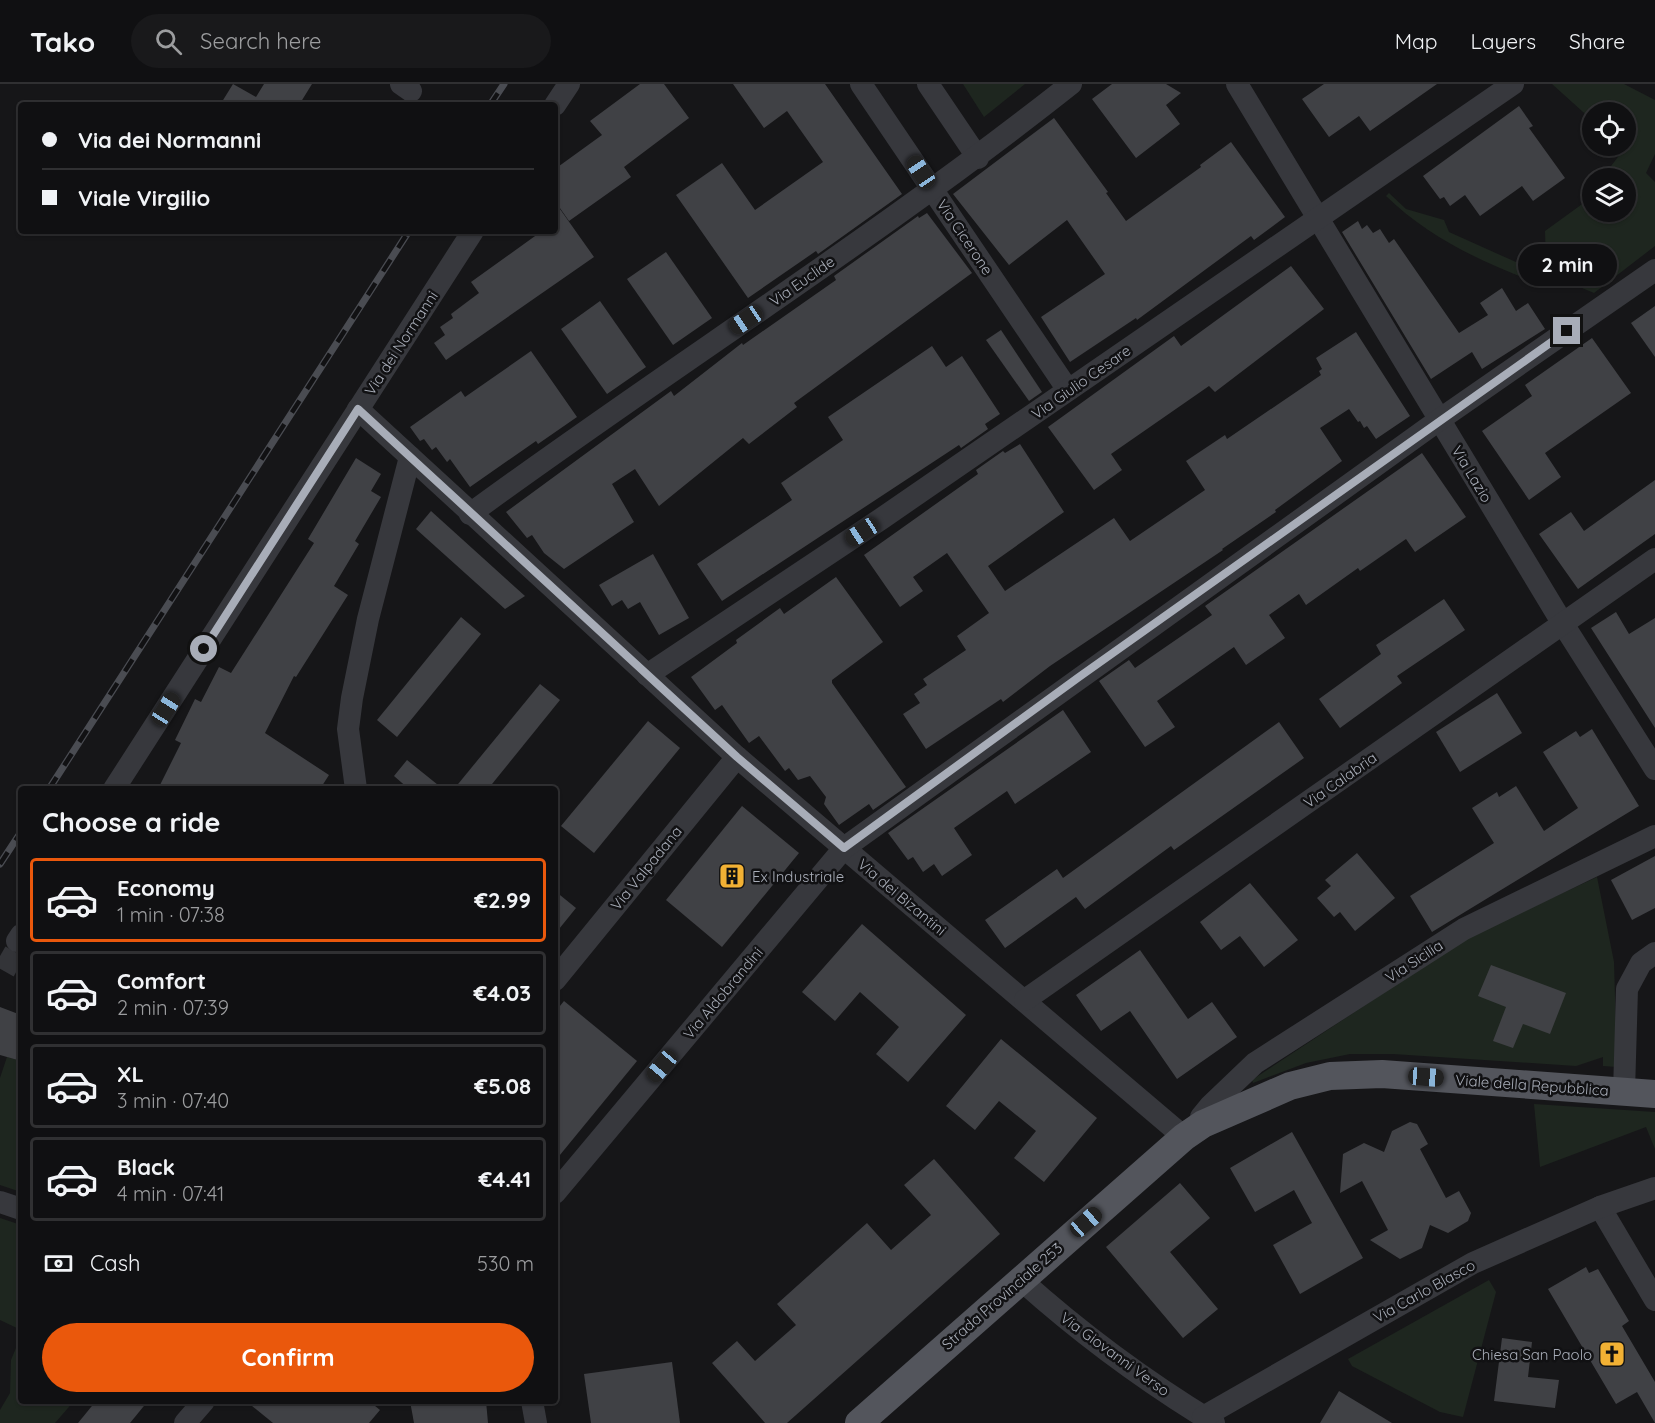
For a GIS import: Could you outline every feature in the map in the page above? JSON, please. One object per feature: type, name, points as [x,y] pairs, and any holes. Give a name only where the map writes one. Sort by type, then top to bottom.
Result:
[{"type":"main road","name":"Viale della Repubblica","points":[[1193,1131],[1290,1086],[1330,1077],[1382,1074],[1655,1094]]},
{"type":"main road","name":"Strada Provinciale 253","points":[[859,1423],[1020,1279],[1193,1131]]},
{"type":"street","points":[[557,102],[569,84]]},
{"type":"street","name":"Via Cicerone","points":[[861,84],[1068,390]]},
{"type":"street","points":[[928,84],[978,158]]},
{"type":"street","name":"Via Euclide","points":[[470,514],[560,448],[978,158],[1071,84]]},
{"type":"street","name":"Via Lazio","points":[[1237,84],[1563,624],[1655,769]]},
{"type":"street","name":"Via Giulio Cesare","points":[[647,675],[881,519],[1513,84]]},
{"type":"street","name":"Via dei Normanni","points":[[116,786],[471,234]]},
{"type":"street","name":"Via Aldobrandini","points":[[558,1188],[844,848],[1439,420],[1655,270]]},
{"type":"street","name":"Via dei Bizantini","points":[[358,409],[737,757],[1025,1000],[1193,1131]]},
{"type":"street","points":[[356,786],[348,729],[352,698],[368,619],[410,457]]},
{"type":"street","name":"Via Calabria","points":[[1025,1000],[1655,559]]},
{"type":"street","name":"Via Valpadana","points":[[558,976],[737,757]]},
{"type":"street","name":"Via Sicilia","points":[[1193,1131],[1210,1106],[1255,1063],[1454,936],[1655,836]]},
{"type":"street","points":[[1624,1092],[1627,989],[1641,963],[1655,952]]},
{"type":"street","name":"Via Carlo Blasco","points":[[1209,1420],[1473,1263],[1600,1207],[1655,1188]]},
{"type":"street","points":[[0,1202],[18,1208]]},
{"type":"street","points":[[1600,1207],[1655,1300]]},
{"type":"street","name":"Via Giovanni Verso","points":[[1020,1279],[1067,1321],[1209,1420]]},
{"type":"street","points":[[185,1423],[201,1404]]},
{"type":"street","points":[[533,1404],[536,1423]]},
{"type":"shaded area","points":[[963,84],[1025,84],[984,117]]},
{"type":"shaded area","points":[[1552,84],[1624,84],[1655,100],[1655,154],[1646,173],[1655,182],[1655,246],[1594,293],[1556,277],[1545,286],[1481,260],[1421,225],[1386,196],[1389,193],[1406,209],[1444,220],[1449,232],[1538,272],[1546,265],[1545,231],[1582,204],[1582,222],[1636,222],[1636,168],[1610,168],[1619,156],[1636,156],[1636,102],[1582,102],[1582,111]]},
{"type":"shaded area","points":[[1597,877],[1614,962],[1617,1067],[1603,1066],[1603,1057],[1576,1066],[1393,1054],[1350,1054],[1306,1063],[1253,1083],[1252,1080],[1468,937]]},
{"type":"shaded area","points":[[7,1057],[18,1060],[18,1191],[0,1185],[0,1078]]},
{"type":"shaded area","points":[[1534,1104],[1655,1112],[1655,1149],[1646,1127],[1540,1167]]},
{"type":"shaded area","points":[[0,1218],[18,1224],[18,1329],[0,1320]]},
{"type":"shaded area","points":[[1489,1280],[1496,1292],[1463,1417],[1440,1412],[1352,1366],[1348,1359]]},
{"type":"shaded area","points":[[18,1343],[18,1404],[71,1404],[55,1423],[0,1423],[0,1410],[10,1393],[11,1360]]},
{"type":"building","points":[[233,84],[256,97],[264,84],[312,84],[301,102],[222,102]]},
{"type":"building","points":[[640,84],[664,84],[689,118],[624,167],[631,177],[569,221],[558,205],[558,167],[602,135],[590,121]]},
{"type":"building","points":[[733,84],[825,84],[902,194],[818,254],[816,251],[748,298],[676,195],[722,163],[755,210],[823,162],[787,111],[764,128]]},
{"type":"building","points":[[1112,84],[1166,84],[1181,93],[1166,105],[1180,124],[1136,158],[1092,99]]},
{"type":"building","points":[[1324,84],[1437,84],[1370,131],[1359,116],[1329,137],[1302,99]]},
{"type":"building","points":[[1519,106],[1533,126],[1529,128],[1565,178],[1533,201],[1522,186],[1480,216],[1465,195],[1450,206],[1444,197],[1440,199],[1423,176]]},
{"type":"building","points":[[1054,118],[1108,192],[1106,193],[1126,221],[1201,167],[1200,165],[1231,142],[1285,217],[1254,240],[1251,236],[1137,320],[1136,318],[1070,362],[1041,317],[1105,274],[1067,220],[1009,265],[953,194]]},
{"type":"building","points":[[558,206],[594,257],[446,360],[434,343],[445,335],[440,327],[453,318],[451,314],[479,293],[471,282],[538,234],[558,234]]},
{"type":"building","points":[[927,213],[972,273],[794,403],[797,407],[749,444],[743,438],[659,506],[635,469],[612,484],[634,522],[564,569],[544,553],[532,535],[527,538],[506,512],[671,391],[674,396],[742,343],[743,345],[836,280],[834,276],[918,216],[919,218]]},
{"type":"building","points":[[1358,221],[1362,229],[1367,225],[1373,233],[1380,229],[1389,243],[1394,239],[1459,333],[1488,315],[1480,303],[1502,288],[1516,311],[1528,303],[1545,329],[1482,369],[1472,352],[1431,379],[1342,232]]},
{"type":"building","points":[[666,252],[712,318],[673,345],[627,279]]},
{"type":"building","points":[[1291,266],[1324,309],[1215,392],[1209,386],[1111,454],[1122,470],[1094,490],[1048,427],[1174,336],[1181,346]]},
{"type":"building","points":[[600,301],[646,367],[607,394],[561,329]]},
{"type":"building","points":[[1655,306],[1655,357],[1631,323]]},
{"type":"building","points":[[1001,330],[1042,392],[1029,401],[986,340]]},
{"type":"building","points":[[1356,332],[1410,416],[1376,439],[1367,426],[1364,428],[1360,421],[1358,422],[1349,409],[1320,428],[1342,461],[1223,550],[1050,666],[1003,702],[1001,699],[926,749],[903,714],[920,703],[914,694],[927,685],[923,679],[966,650],[957,636],[989,613],[947,553],[913,577],[923,591],[900,607],[864,555],[978,474],[976,470],[1003,451],[1005,453],[1020,444],[1064,512],[988,566],[1005,591],[1114,518],[1130,541],[1205,490],[1186,461],[1225,435],[1227,439],[1321,375],[1319,371],[1322,369],[1316,358]]},
{"type":"building","points":[[1592,338],[1631,393],[1545,453],[1561,477],[1529,500],[1482,431],[1532,396],[1525,385]]},
{"type":"building","points":[[932,346],[946,367],[962,356],[1000,414],[985,424],[988,429],[961,448],[959,445],[722,601],[697,564],[792,500],[781,483],[843,440],[828,417]]},
{"type":"building","points":[[531,351],[577,417],[538,444],[536,441],[470,487],[450,459],[447,462],[436,447],[432,450],[424,439],[420,441],[410,427],[461,391],[465,397]]},
{"type":"building","points":[[1422,453],[1466,517],[1415,552],[1406,539],[1360,571],[1358,568],[1306,605],[1299,594],[1269,615],[1285,638],[1246,665],[1234,647],[1157,701],[1175,727],[1145,747],[1099,681],[1129,660],[1135,668],[1212,615],[1205,606]]},
{"type":"building","points":[[356,458],[381,474],[371,491],[381,497],[355,541],[359,544],[334,586],[348,595],[296,677],[294,676],[265,733],[329,775],[322,786],[160,786],[181,743],[175,740],[195,699],[201,702],[219,667],[231,673],[314,543],[308,539]]},
{"type":"building","points":[[1655,480],[1655,534],[1578,589],[1539,534],[1571,512],[1584,531]]},
{"type":"building","points":[[431,511],[525,596],[505,609],[416,529]]},
{"type":"building","points":[[653,554],[689,618],[659,635],[640,602],[628,609],[622,600],[612,606],[599,585]]},
{"type":"building","points":[[836,577],[883,642],[832,680],[832,683],[906,787],[873,810],[869,804],[839,825],[824,804],[826,797],[810,776],[798,780],[789,768],[785,771],[759,736],[749,743],[722,705],[715,710],[691,677],[780,608],[784,614]]},
{"type":"building","points":[[1444,599],[1465,630],[1397,676],[1402,683],[1340,728],[1319,699],[1381,654],[1376,645]]},
{"type":"building","points":[[1616,612],[1629,634],[1655,618],[1655,728],[1591,628]]},
{"type":"building","points":[[461,617],[481,634],[397,737],[377,720]]},
{"type":"building","points":[[540,684],[560,700],[490,786],[456,786]]},
{"type":"building","points":[[1497,693],[1522,733],[1460,772],[1436,732]]},
{"type":"building","points":[[1063,710],[1091,752],[1015,804],[1007,791],[954,828],[972,855],[942,876],[934,864],[923,872],[913,857],[908,860],[888,833]]},
{"type":"building","points":[[648,721],[680,748],[594,853],[561,826]]},
{"type":"building","points":[[1279,722],[1304,758],[1174,850],[1171,846],[1085,909],[1076,897],[1005,948],[985,920],[1057,869],[1063,878]]},
{"type":"building","points":[[1592,729],[1639,806],[1432,932],[1410,896],[1494,843],[1472,808],[1497,792],[1499,797],[1516,786],[1544,831],[1578,808],[1543,752],[1576,731],[1580,737]]},
{"type":"building","points":[[407,760],[439,786],[406,786],[394,776]]},
{"type":"building","name":"Ex Industriale","points":[[742,806],[799,853],[722,947],[666,900]]},
{"type":"building","points":[[1357,853],[1395,898],[1355,931],[1340,912],[1334,917],[1317,898],[1331,886],[1325,880]]},
{"type":"building","points":[[1655,856],[1655,908],[1632,920],[1611,880]]},
{"type":"building","points":[[1250,883],[1298,940],[1264,967],[1240,936],[1221,950],[1200,922]]},
{"type":"building","points":[[558,893],[576,908],[558,930]]},
{"type":"building","points":[[862,924],[966,1015],[908,1082],[876,1054],[899,1027],[860,992],[835,1021],[802,992]]},
{"type":"building","points":[[1140,950],[1188,1019],[1212,1002],[1237,1037],[1177,1079],[1130,1011],[1101,1031],[1076,995]]},
{"type":"building","points":[[1491,965],[1566,993],[1550,1034],[1523,1024],[1513,1048],[1493,1041],[1506,1007],[1478,996]]},
{"type":"building","points":[[564,1001],[637,1061],[558,1157],[558,1008]]},
{"type":"building","points":[[0,1007],[18,1014],[18,1060],[0,1055]]},
{"type":"building","points":[[1001,1039],[1097,1118],[1044,1182],[1014,1158],[1036,1131],[999,1101],[975,1130],[946,1106]]},
{"type":"building","points":[[1410,1122],[1417,1124],[1428,1144],[1420,1149],[1446,1198],[1459,1191],[1471,1213],[1468,1221],[1448,1233],[1430,1225],[1422,1248],[1400,1259],[1370,1240],[1388,1230],[1362,1181],[1340,1193],[1343,1154],[1364,1143],[1384,1152],[1392,1131]]},
{"type":"building","points":[[1292,1132],[1363,1258],[1300,1294],[1273,1245],[1312,1223],[1294,1190],[1255,1212],[1230,1168]]},
{"type":"building","points":[[934,1159],[1000,1234],[787,1423],[765,1423],[712,1363],[737,1341],[755,1361],[796,1325],[777,1304],[867,1223],[891,1250],[931,1215],[904,1185]]},
{"type":"building","points":[[1180,1183],[1210,1218],[1170,1252],[1218,1309],[1183,1338],[1106,1247]]},
{"type":"building","name":"Chiesa San Paolo","points":[[1586,1267],[1589,1273],[1598,1269],[1629,1321],[1622,1326],[1655,1382],[1655,1423],[1637,1392],[1616,1404],[1548,1289]]},
{"type":"building","points":[[1502,1338],[1532,1342],[1528,1377],[1559,1380],[1555,1408],[1494,1401]]},
{"type":"building","points":[[672,1362],[680,1423],[591,1423],[584,1374]]},
{"type":"building","points":[[1339,1391],[1392,1423],[1320,1423]]},
{"type":"building","points":[[94,1404],[146,1404],[130,1423],[78,1423]]},
{"type":"building","points":[[250,1404],[373,1404],[380,1410],[369,1423],[273,1423]]},
{"type":"building","points":[[411,1404],[486,1404],[488,1423],[414,1423]]},
{"type":"tunnel","points":[[0,956],[18,966]]},
{"type":"railway","points":[[492,102],[504,84]]},
{"type":"railway","points":[[51,786],[407,234]]},
{"type":"railway","points":[[0,864],[18,837]]},
{"type":"place","name":"Ex Industriale","points":[[732,876]]},
{"type":"place","name":"Chiesa San Paolo","points":[[1612,1354]]},
{"type":"route","points":[[204,649],[358,409],[737,757],[844,848],[1079,677],[1567,331]]}]
